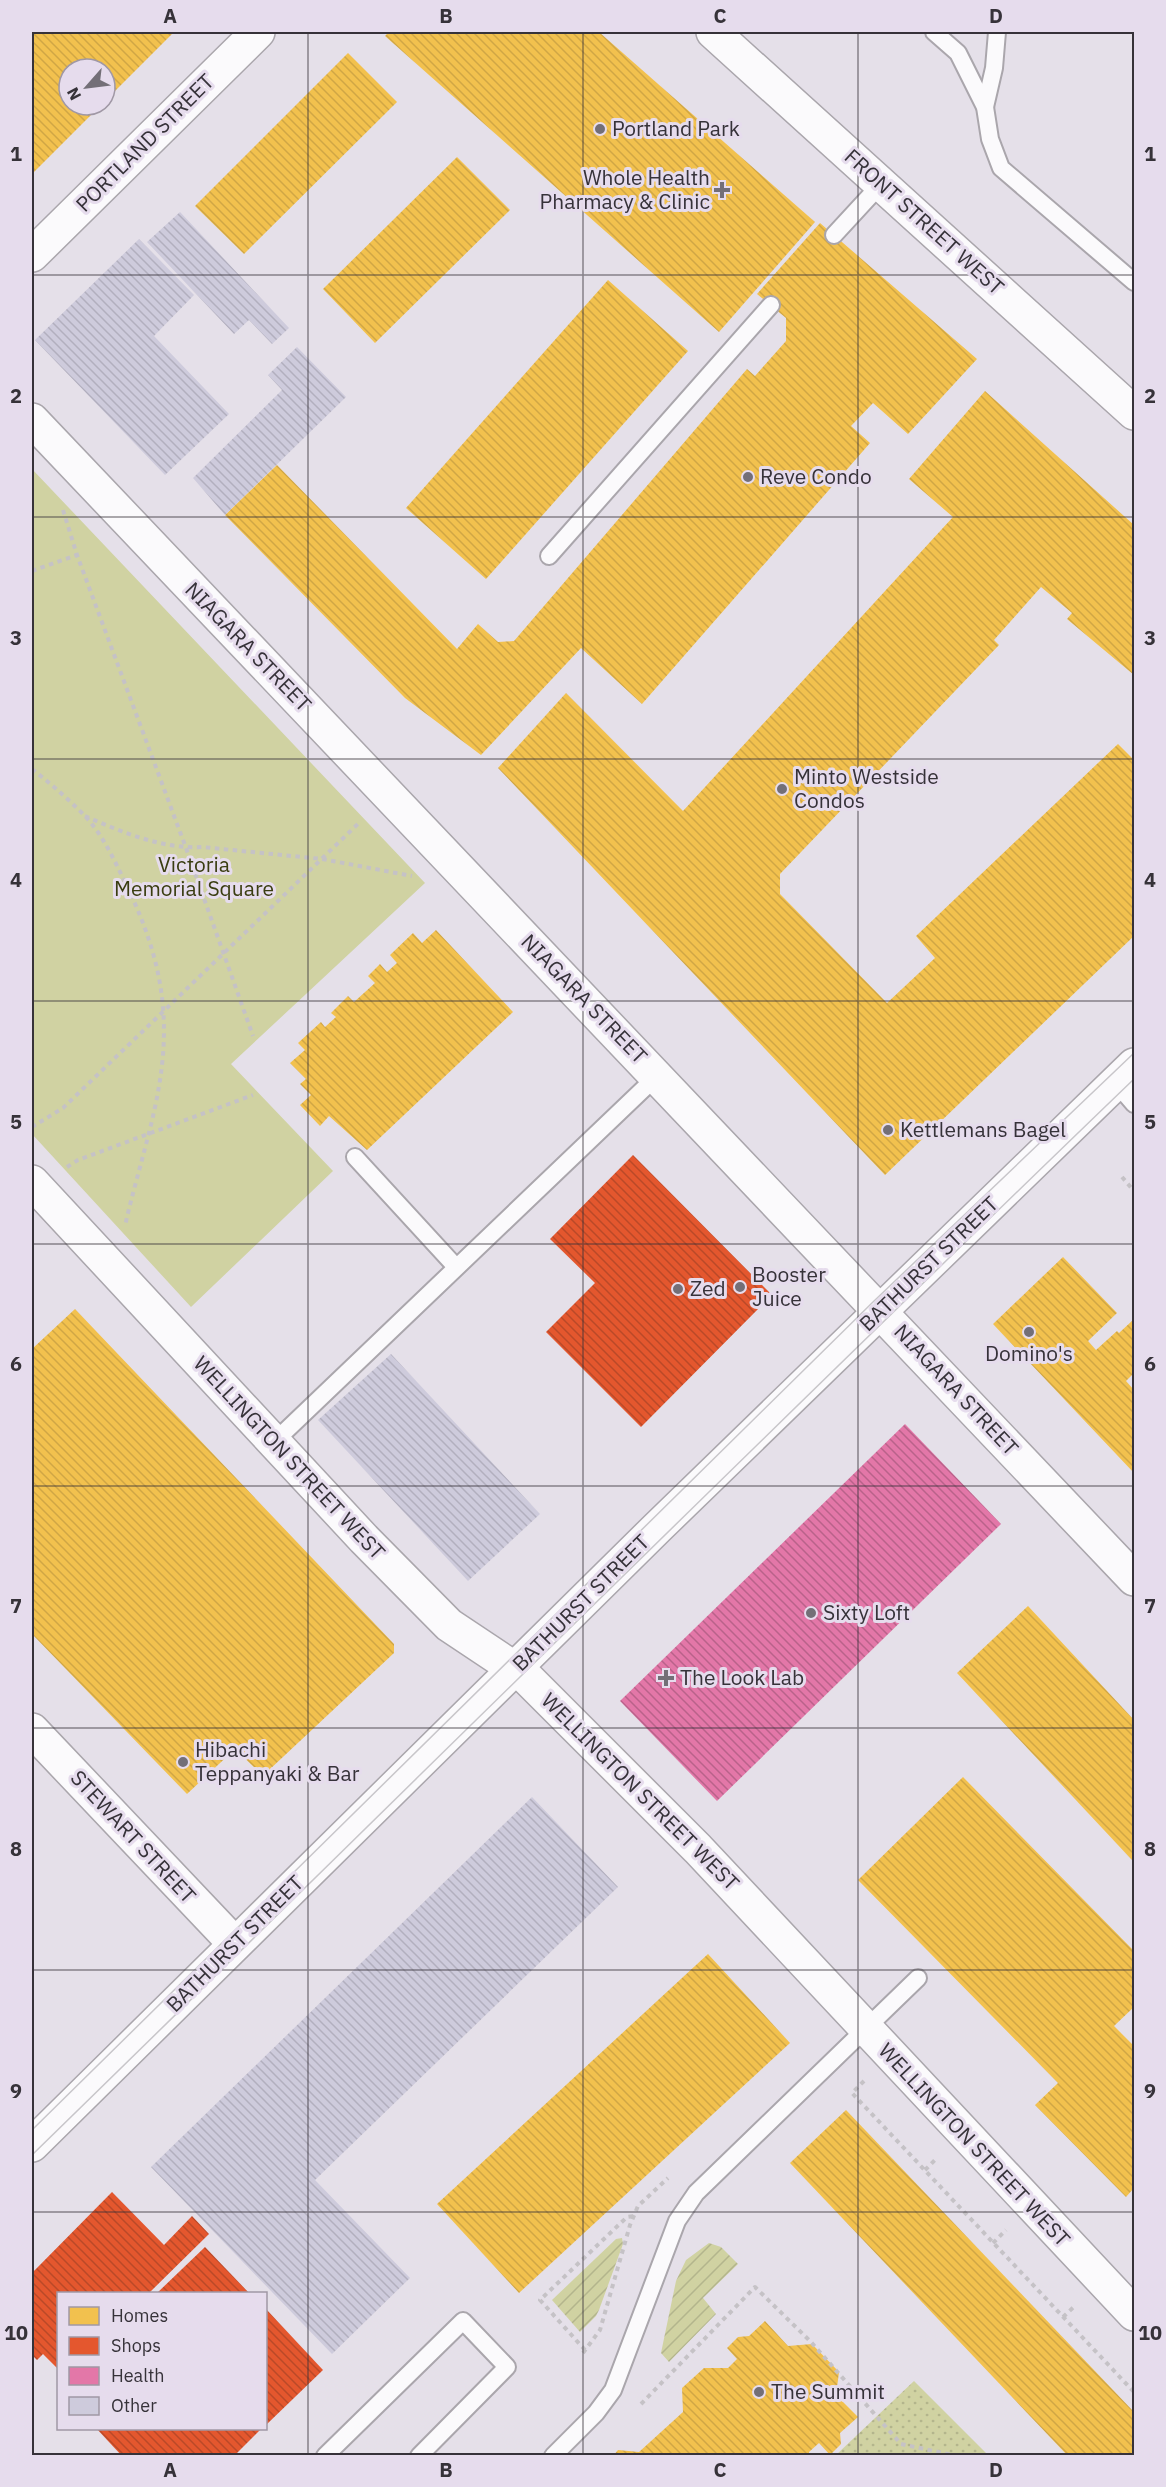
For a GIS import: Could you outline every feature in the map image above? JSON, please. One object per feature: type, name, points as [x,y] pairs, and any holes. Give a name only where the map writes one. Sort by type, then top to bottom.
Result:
[{"type":"street","name":"PORTLAND STREET","points":[[32,255],[258,32]]},
{"type":"street","name":"FRONT STREET WEST","points":[[713,32],[1134,413]]},
{"type":"street","name":"NIAGARA STREET","points":[[32,420],[1134,1579]]},
{"type":"street","name":"BATHURST STREET","points":[[32,2145],[515,1668],[881,1311],[1128,1084]]},
{"type":"street","name":"WELLINGTON STREET WEST","points":[[32,1182],[274,1442],[449,1625],[515,1668],[571,1719],[698,1849],[1134,2314]]},
{"type":"street","name":"STEWART STREET","points":[[32,1730],[235,1944]]},
{"type":"lane","points":[[934,32],[958,53],[985,107],[990,139],[1001,168],[1134,282]]},
{"type":"lane","points":[[985,107],[994,68],[997,32]]},
{"type":"lane","points":[[834,235],[881,184]]},
{"type":"lane","points":[[549,556],[771,306]]},
{"type":"lane","points":[[274,1442],[657,1076]]},
{"type":"lane","points":[[355,1157],[456,1267]]},
{"type":"lane","points":[[553,2456],[596,2413],[613,2390],[677,2221],[696,2193],[918,1978]]},
{"type":"lane","points":[[326,2456],[463,2321],[507,2367],[419,2456]]},
{"type":"path","points":[[60,502],[77,555],[253,1036]]},
{"type":"path","points":[[32,571],[77,555]]},
{"type":"path","points":[[32,769],[84,815],[114,860],[145,923],[157,962],[163,1011],[162,1066],[124,1229]]},
{"type":"path","points":[[84,815],[124,833],[186,848],[202,847],[322,859],[417,877]]},
{"type":"path","points":[[32,1127],[63,1108],[364,818]]},
{"type":"path","points":[[66,1167],[78,1160],[253,1095]]},
{"type":"path","points":[[1122,1177],[1134,1191]]},
{"type":"path","points":[[869,2076],[852,2093],[1134,2390]]},
{"type":"path","points":[[925,2170],[942,2153]]},
{"type":"path","points":[[585,2350],[540,2300],[627,2217],[634,2216]]},
{"type":"path","points":[[993,2243],[1011,2226]]},
{"type":"path","points":[[633,2412],[755,2287],[810,2341],[901,2444],[957,2456]]},
{"type":"path","points":[[1063,2317],[1081,2300]]},
{"type":"green space","name":"Victoria Memorial Square","points":[[32,469],[425,883],[231,1064],[333,1171],[191,1307],[32,1134]]},
{"type":"green space","points":[[622,2238],[623,2244],[599,2310],[580,2332],[552,2300],[616,2239]]},
{"type":"green space","points":[[709,2243],[721,2247],[738,2264],[703,2298],[716,2314],[669,2362],[661,2353],[676,2281],[686,2260]]},
{"type":"green space","points":[[914,2381],[988,2455],[836,2455]]},
{"type":"building: Homes","points":[[32,32],[174,32],[117,89],[117,57],[57,57],[57,117],[89,117],[32,174]]},
{"type":"building: Homes","name":"Portland Park","points":[[389,32],[599,32],[815,222],[719,332],[385,36]]},
{"type":"building: Homes","points":[[348,53],[397,102],[244,254],[195,206]]},
{"type":"building: Homes","points":[[457,157],[510,210],[375,343],[323,289]]},
{"type":"building: Homes","name":"Reve Condo","points":[[820,223],[977,359],[908,434],[873,403],[851,426],[870,443],[642,704],[581,648],[481,755],[405,698],[225,515],[277,465],[457,649],[478,624],[498,642],[514,641],[747,369],[755,376],[786,341],[786,318],[757,294]]},
{"type":"building: Homes","points":[[608,280],[688,351],[486,579],[406,508]]},
{"type":"building: Homes","name":"Minto Westside Condos","points":[[985,391],[1134,525],[1134,675],[1067,619],[1072,613],[1041,587],[994,640],[999,645],[780,874],[780,894],[887,1003],[935,958],[916,936],[1118,744],[1134,760],[1134,936],[885,1175],[498,768],[566,693],[683,811],[953,517],[909,479]]},
{"type":"building: Homes","points":[[436,930],[513,1012],[367,1150],[329,1116],[320,1126],[300,1105],[311,1095],[300,1084],[306,1079],[290,1063],[305,1050],[298,1043],[321,1022],[325,1027],[336,1017],[331,1013],[348,996],[354,1002],[375,983],[368,976],[380,964],[387,972],[397,963],[390,955],[413,933],[422,943]]},
{"type":"building: Homes","points":[[1063,1257],[1117,1313],[1088,1341],[1096,1350],[1117,1331],[1119,1333],[1133,1320],[1134,1322],[1134,1373],[1126,1381],[1134,1390],[1134,1473],[993,1324]]},
{"type":"building: Homes","points":[[75,1309],[394,1644],[394,1653],[268,1771],[257,1770],[235,1749],[187,1794],[32,1634],[32,1349]]},
{"type":"building: Homes","points":[[1028,1606],[1134,1720],[1134,1858],[1132,1860],[957,1673]]},
{"type":"building: Homes","points":[[963,1777],[1134,1951],[1134,2007],[1114,2026],[1134,2046],[1134,2188],[1126,2197],[1035,2105],[1058,2083],[858,1880]]},
{"type":"building: Homes","points":[[708,1954],[790,2043],[519,2293],[437,2204]]},
{"type":"building: Homes","points":[[846,2110],[1134,2412],[1134,2456],[1068,2456],[790,2163]]},
{"type":"building: Homes","name":"The Summit","points":[[765,2321],[788,2346],[812,2344],[839,2372],[836,2395],[858,2417],[840,2433],[841,2444],[830,2455],[819,2443],[809,2452],[809,2456],[613,2456],[618,2450],[639,2452],[683,2412],[682,2388],[704,2368],[728,2368],[737,2359],[727,2348],[738,2337],[749,2336]]},
{"type":"building: Shops","name":"Zed","points":[[633,1155],[772,1295],[641,1427],[546,1332],[595,1283],[550,1239]]},
{"type":"building: Shops","points":[[112,2192],[164,2245],[192,2216],[209,2234],[150,2292],[57,2292],[57,2368],[43,2354],[37,2360],[32,2355],[32,2273]]},
{"type":"building: Shops","points":[[205,2247],[248,2292],[158,2292]]},
{"type":"building: Shops","points":[[267,2310],[323,2370],[267,2424]]},
{"type":"building: Shops","points":[[98,2430],[260,2430],[234,2456],[122,2456]]},
{"type":"building: Health","name":"Sixty Loft","points":[[905,1424],[1001,1524],[717,1801],[620,1701]]},
{"type":"building: Other","points":[[180,212],[289,328],[272,344],[249,320],[234,334],[147,242]]},
{"type":"building: Other","points":[[139,239],[194,295],[154,336],[229,414],[165,475],[35,340]]},
{"type":"building: Other","points":[[297,347],[346,397],[225,515],[193,478],[282,390],[268,375]]},
{"type":"building: Other","points":[[391,1354],[540,1514],[468,1581],[318,1420]]},
{"type":"building: Other","points":[[532,1797],[618,1887],[315,2180],[410,2278],[332,2354],[151,2167]]},
{"type":"tram line","points":[[32,2130],[873,1302],[1134,1053]]},
{"type":"tram line","points":[[32,2155],[1134,1079]]},
{"type":"place","name":"Portland Park","points":[[600,129]]},
{"type":"place","name":"Whole Health Pharmacy & Clinic","points":[[722,190]]},
{"type":"place","name":"Reve Condo","points":[[748,477]]},
{"type":"place","name":"Minto Westside Condos","points":[[782,789]]},
{"type":"place","name":"Kettlemans Bagel","points":[[888,1130]]},
{"type":"place","name":"Booster Juice","points":[[740,1287]]},
{"type":"place","name":"Zed","points":[[678,1289]]},
{"type":"place","name":"Domino's","points":[[1029,1332]]},
{"type":"place","name":"Sixty Loft","points":[[811,1613]]},
{"type":"place","name":"The Look Lab","points":[[666,1678]]},
{"type":"place","name":"Hibachi Teppanyaki & Bar","points":[[183,1762]]},
{"type":"place","name":"The Summit","points":[[759,2392]]}]
